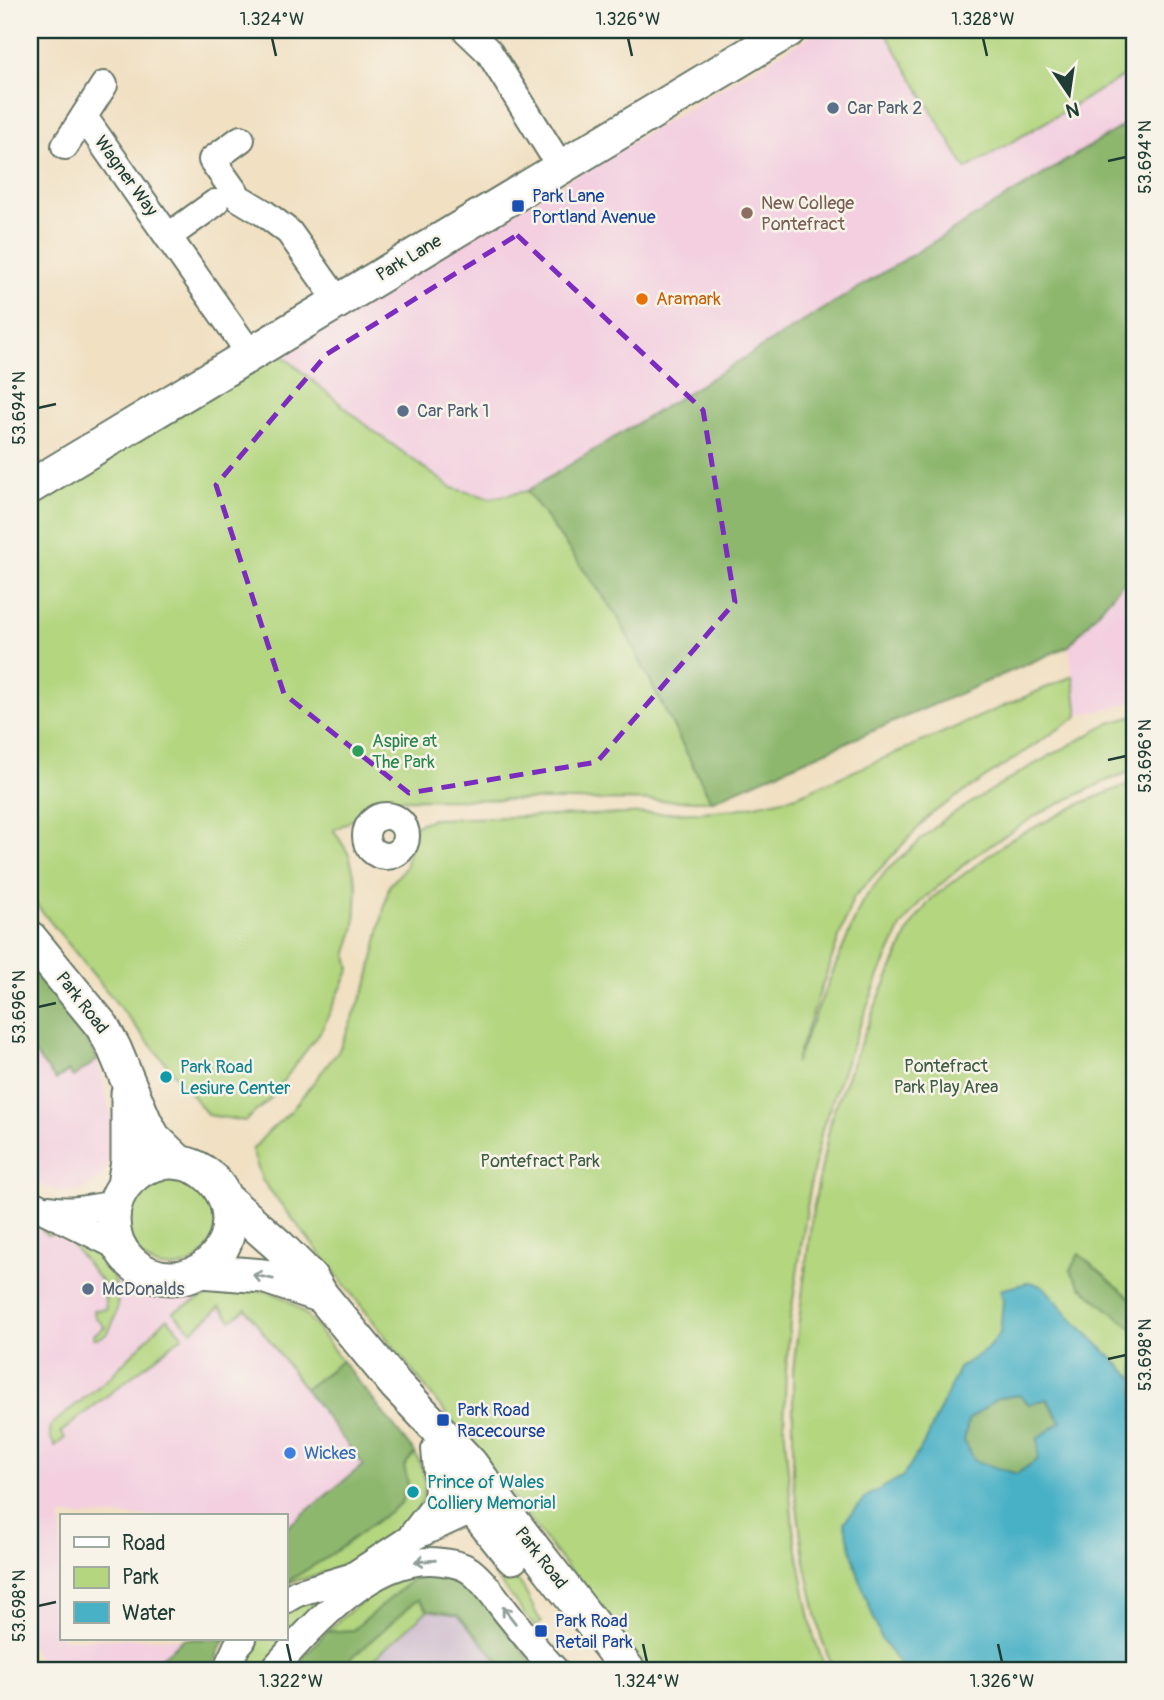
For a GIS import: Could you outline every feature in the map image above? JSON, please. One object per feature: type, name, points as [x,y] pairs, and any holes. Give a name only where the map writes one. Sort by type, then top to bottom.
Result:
[{"type":"main road","name":"Park Lane","points":[[30,487],[789,30]]},
{"type":"main road","name":"Park Road","points":[[30,938],[102,1026],[154,1138],[180,1163],[210,1177],[225,1198],[311,1278],[322,1296],[396,1385],[470,1463],[490,1511]]},
{"type":"main road","name":"Park Road","points":[[119,1247],[113,1226],[128,1161],[126,1073]]},
{"type":"main road","points":[[120,1195],[133,1176],[155,1164],[180,1163]]},
{"type":"main road","points":[[119,1247],[134,1266],[159,1278],[174,1279],[201,1271],[212,1262],[226,1239],[229,1211],[225,1198]]},
{"type":"main road","points":[[201,1271],[263,1276],[322,1296]]},
{"type":"main road","name":"Park Road","points":[[396,1385],[435,1449],[490,1511],[616,1666]]},
{"type":"street","points":[[466,30],[489,52],[560,166]]},
{"type":"street","name":"Wagner Way","points":[[65,146],[104,85]]},
{"type":"street","name":"Wagner Way","points":[[83,117],[251,355]]},
{"type":"street","points":[[241,139],[212,160],[239,198],[289,232],[338,302]]},
{"type":"street","points":[[169,236],[215,203]]},
{"type":"street","points":[[35,1205],[62,1212],[88,1209],[120,1195]]},
{"type":"street","points":[[35,1205],[119,1247]]},
{"type":"street","points":[[409,1539],[437,1503],[435,1449]]},
{"type":"street","points":[[287,1599],[351,1577],[409,1539],[490,1511]]},
{"type":"street","points":[[273,1670],[330,1611],[363,1584],[386,1571],[409,1563],[432,1560],[471,1571],[555,1670]]},
{"type":"street","points":[[226,1670],[242,1640]]},
{"type":"highlighted area","points":[[517,235],[703,410],[735,602],[597,762],[409,793],[284,694],[216,485],[327,354]]},
{"type":"shaded area","name":"New College Pontefract","points":[[820,30],[1134,30],[1134,119],[527,491],[490,498],[452,488],[371,429],[278,352]]},
{"type":"shaded area","points":[[1134,570],[1134,702],[1078,716],[1069,646]]},
{"type":"shaded area","points":[[30,967],[81,1029],[98,1060],[111,1117],[113,1139],[108,1164],[101,1178],[73,1193],[54,1190],[30,1181]]},
{"type":"shaded area","points":[[30,1216],[80,1238],[116,1269],[161,1287],[217,1292],[245,1309],[363,1465],[287,1527],[287,1514],[60,1514],[60,1640],[183,1640],[146,1670],[49,1670],[30,1646]]},
{"type":"shaded area","points":[[428,1610],[458,1615],[506,1670],[361,1670]]},
{"type":"green space","points":[[884,30],[1134,30],[1134,70],[966,169]]},
{"type":"green space","points":[[1134,119],[1134,570],[1069,646],[711,801],[618,617],[527,491]]},
{"type":"green space","name":"Aspire at The Park","points":[[278,352],[371,429],[452,488],[490,498],[527,491],[618,617],[711,801],[390,799],[334,830],[349,855],[357,885],[355,926],[347,953],[350,969],[322,1029],[269,1100],[245,1121],[208,1115],[30,897],[30,504]]},
{"type":"green space","name":"Pontefract Park","points":[[1073,676],[1078,716],[931,814],[853,898],[795,1063],[862,902],[887,870],[942,821],[1024,770],[1110,723],[1134,716],[1134,770],[1038,814],[973,857],[921,901],[901,927],[880,973],[822,1129],[790,1320],[784,1424],[793,1528],[813,1634],[826,1670],[648,1670],[262,1180],[252,1150],[290,1112],[339,1050],[368,982],[389,886],[405,868],[416,825],[432,819],[701,812],[737,809],[797,796]]},
{"type":"green space","name":"Pontefract Park Play Area","points":[[1134,782],[1134,1670],[833,1670],[821,1637],[804,1558],[793,1477],[793,1370],[812,1215],[832,1115],[911,926],[932,898],[1011,839],[1084,802]]},
{"type":"green space","points":[[30,967],[81,1029],[98,1060],[73,1077],[68,1071],[56,1080],[30,1048]]},
{"type":"green space","points":[[171,1180],[188,1184],[202,1193],[211,1207],[215,1224],[211,1241],[202,1255],[188,1264],[171,1268],[154,1264],[140,1255],[131,1241],[127,1224],[131,1207],[140,1193],[154,1184]]},
{"type":"green space","points":[[39,1217],[86,1245],[110,1270],[116,1285],[118,1302],[111,1326],[104,1336],[94,1338],[93,1335],[105,1327],[95,1317],[94,1310],[106,1309],[103,1284],[61,1231],[47,1235],[37,1224]]},
{"type":"green space","points":[[1079,1254],[1134,1301],[1134,1330],[1081,1287],[1070,1270]]},
{"type":"green space","points":[[242,1288],[271,1293],[286,1299],[313,1323],[342,1361],[305,1389],[246,1309],[231,1320],[220,1307],[192,1331],[173,1312],[206,1297]]},
{"type":"green space","points":[[167,1318],[183,1336],[61,1432],[65,1438],[55,1446],[50,1436],[51,1425],[110,1377]]},
{"type":"green space","points":[[342,1361],[415,1453],[404,1466],[408,1484],[401,1503],[329,1556],[287,1582],[287,1527],[363,1465],[305,1389]]},
{"type":"green space","points":[[1019,1395],[1029,1404],[1046,1399],[1062,1422],[1038,1438],[1038,1459],[1017,1474],[975,1461],[964,1441],[968,1420],[998,1398]]},
{"type":"green space","points":[[415,1453],[424,1481],[420,1504],[406,1523],[357,1560],[331,1571],[287,1583],[401,1503],[408,1484],[404,1465]]},
{"type":"green space","points":[[471,1519],[523,1587],[542,1622],[535,1627],[468,1542],[464,1522]]},
{"type":"green space","points":[[420,1573],[353,1630],[326,1632],[381,1589]]},
{"type":"green space","points":[[420,1573],[452,1577],[472,1589],[538,1670],[506,1670],[458,1615],[428,1610],[418,1599],[338,1670],[293,1670],[326,1632],[353,1630]]},
{"type":"green space","points":[[337,1592],[263,1670],[235,1670],[255,1640],[287,1640],[287,1609]]},
{"type":"green space","points":[[418,1598],[428,1610],[361,1670],[338,1670]]},
{"type":"green space","points":[[183,1640],[226,1640],[211,1670],[146,1670]]},
{"type":"water","points":[[1030,1282],[1044,1287],[1075,1322],[1134,1379],[1134,1670],[904,1670],[882,1641],[859,1578],[844,1522],[866,1497],[903,1476],[926,1440],[959,1368],[986,1350],[1000,1333],[1003,1300],[1000,1290]],"holes":[[[1019,1395],[1029,1404],[1047,1399],[1061,1422],[1038,1438],[1038,1459],[1017,1474],[975,1461],[964,1441],[968,1420],[998,1398]]]},
{"type":"place","name":"Car Park 2","points":[[833,108]]},
{"type":"place","name":"Park Lane Portland Avenue","points":[[518,206]]},
{"type":"place","name":"New College Pontefract","points":[[747,213]]},
{"type":"place","name":"Aramark","points":[[642,299]]},
{"type":"place","name":"Car Park 1","points":[[403,411]]},
{"type":"place","name":"Aspire at The Park","points":[[358,751]]},
{"type":"place","name":"Park Road Lesiure Center","points":[[166,1077]]},
{"type":"place","name":"McDonalds","points":[[88,1289]]},
{"type":"place","name":"Park Road Racecourse","points":[[443,1420]]},
{"type":"place","name":"Wickes","points":[[290,1453]]},
{"type":"place","name":"Prince of Wales Colliery Memorial","points":[[413,1492]]},
{"type":"place","name":"Park Road Retail Park","points":[[541,1631]]}]
